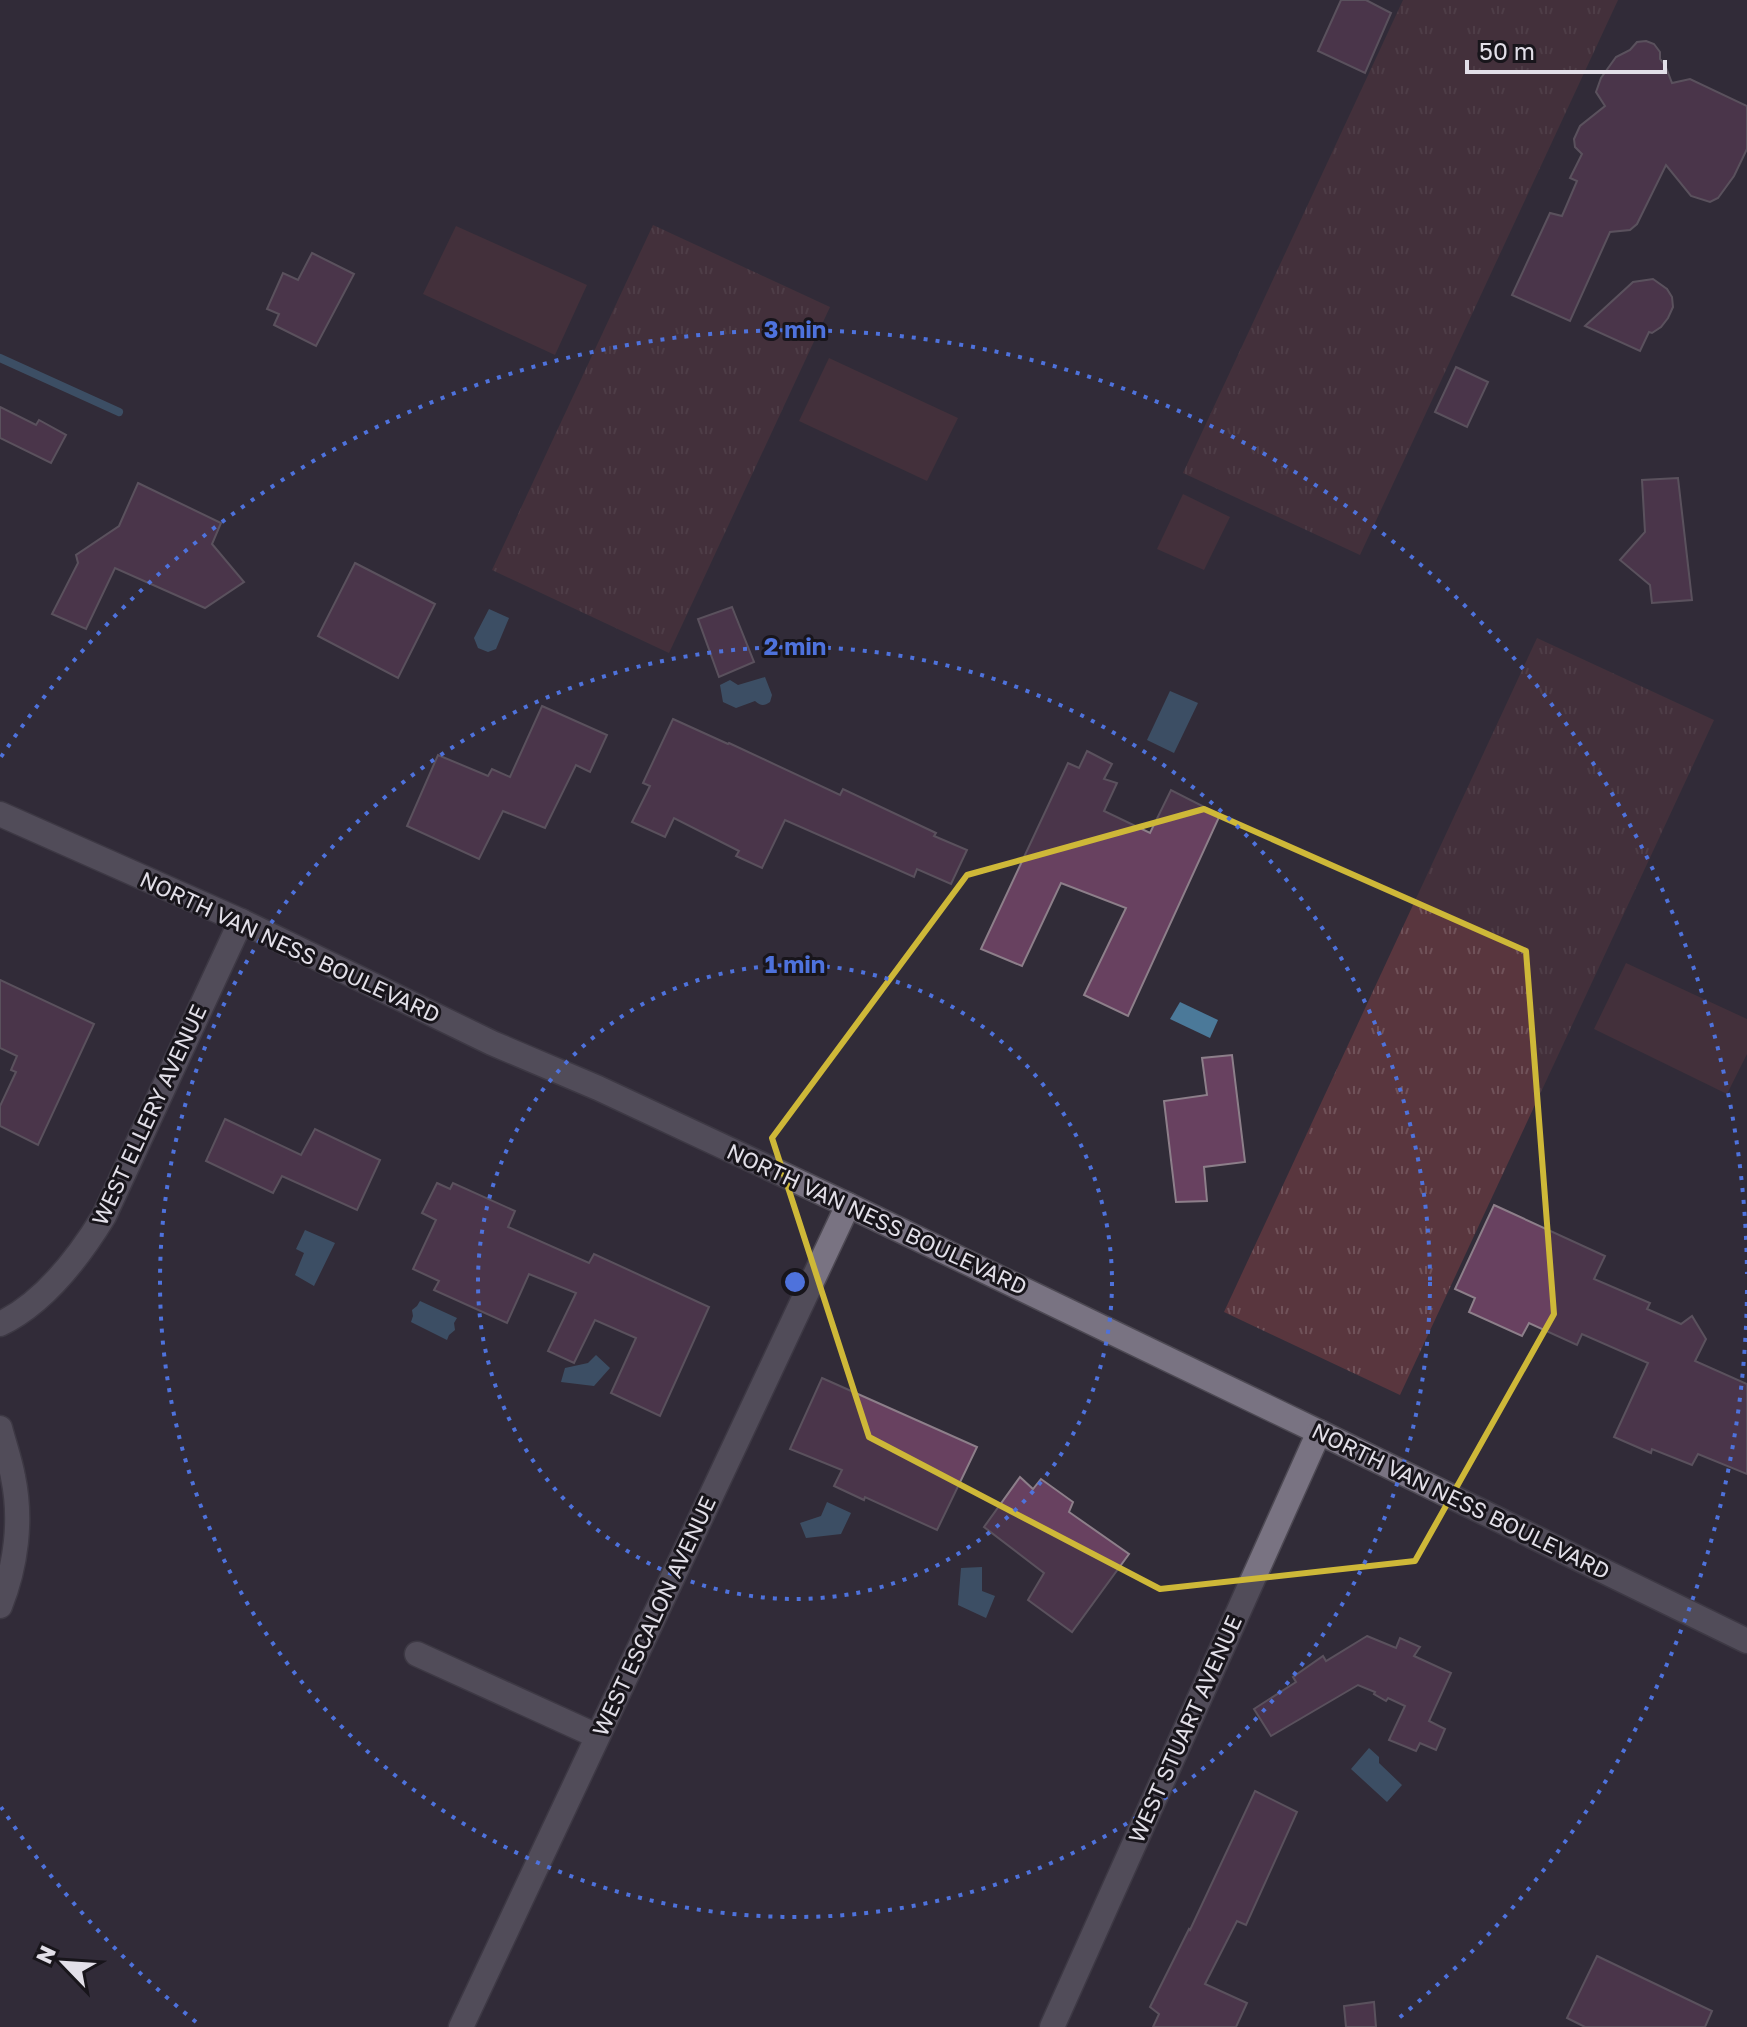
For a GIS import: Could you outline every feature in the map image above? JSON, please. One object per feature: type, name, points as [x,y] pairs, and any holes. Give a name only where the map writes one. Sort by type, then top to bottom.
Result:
[{"type":"street","name":"NORTH VAN NESS BOULEVARD","points":[[0,814],[241,921],[492,1043],[598,1088],[848,1205],[1747,1641]]},
{"type":"street","name":"WEST ELLERY AVENUE","points":[[0,1324],[41,1295],[67,1269],[104,1216],[241,921]]},
{"type":"street","name":"WEST ESCALON AVENUE","points":[[461,2027],[848,1205]]},
{"type":"street","points":[[0,1428],[13,1478],[17,1509],[12,1568],[0,1606]]},
{"type":"street","name":"WEST STUART AVENUE","points":[[1052,2027],[1319,1432]]},
{"type":"street","points":[[417,1654],[597,1736]]},
{"type":"highlighted area","points":[[1204,809],[1526,951],[1554,1314],[1415,1561],[1160,1589],[869,1437],[772,1138],[967,875]]},
{"type":"green space","points":[[1403,0],[1618,0],[1360,555],[1183,473]]},
{"type":"green space","points":[[653,225],[830,307],[669,653],[492,570]]},
{"type":"green space","points":[[456,226],[587,285],[555,355],[423,294]]},
{"type":"green space","points":[[829,358],[958,418],[927,481],[799,421]]},
{"type":"green space","points":[[1183,494],[1230,517],[1204,570],[1157,549]]},
{"type":"green space","points":[[1537,638],[1714,720],[1400,1395],[1224,1312]]},
{"type":"green space","points":[[1626,963],[1747,1019],[1747,1054],[1727,1094],[1594,1029]]},
{"type":"water","points":[[489,609],[509,618],[496,649],[488,652],[478,648],[474,638]]},
{"type":"water","points":[[765,677],[772,695],[770,702],[762,705],[755,701],[736,708],[723,702],[720,685],[730,680],[738,685]]},
{"type":"water","points":[[1170,691],[1198,703],[1174,753],[1147,740]]},
{"type":"water","points":[[1180,1002],[1218,1020],[1210,1038],[1170,1019]]},
{"type":"water","points":[[305,1230],[335,1243],[314,1286],[295,1275],[304,1253],[296,1249]]},
{"type":"water","points":[[420,1301],[457,1318],[455,1330],[447,1340],[411,1322],[412,1310]]},
{"type":"water","points":[[596,1355],[610,1368],[594,1386],[561,1382],[565,1368],[588,1363]]},
{"type":"water","points":[[827,1502],[851,1513],[841,1534],[806,1538],[800,1523],[821,1516]]},
{"type":"water","points":[[982,1567],[982,1591],[995,1596],[986,1618],[958,1605],[961,1568]]},
{"type":"water","points":[[1369,1748],[1379,1757],[1379,1763],[1402,1785],[1387,1802],[1351,1769]]},
{"type":"building","points":[[1341,0],[1366,0],[1391,13],[1365,73],[1318,51]]},
{"type":"building","points":[[1637,42],[1654,44],[1660,52],[1660,59],[1672,83],[1690,79],[1747,106],[1747,149],[1734,176],[1718,198],[1710,202],[1691,196],[1666,165],[1637,224],[1630,230],[1610,232],[1570,321],[1512,295],[1550,213],[1562,216],[1577,181],[1570,178],[1582,154],[1575,147],[1574,139],[1580,126],[1605,106],[1596,92],[1601,78],[1616,57],[1630,50]]},
{"type":"building","points":[[312,253],[354,274],[316,346],[274,325],[279,314],[267,309],[283,273],[298,280]]},
{"type":"building","points":[[1653,279],[1667,289],[1673,307],[1661,327],[1649,332],[1640,351],[1585,326],[1633,282]]},
{"type":"building","points":[[1456,367],[1488,382],[1467,427],[1435,412]]},
{"type":"building","points":[[0,407],[36,425],[39,420],[66,435],[51,463],[0,438]]},
{"type":"building","points":[[1678,478],[1692,600],[1652,603],[1650,585],[1620,560],[1645,532],[1642,480]]},
{"type":"building","points":[[138,483],[221,523],[212,544],[244,582],[205,608],[115,568],[86,629],[52,614],[78,563],[76,555],[119,526]]},
{"type":"building","points":[[355,563],[435,604],[398,678],[318,636]]},
{"type":"building","points":[[732,607],[754,662],[719,677],[698,619]]},
{"type":"building","points":[[542,706],[607,735],[590,772],[576,765],[545,828],[503,811],[479,859],[407,826],[438,755],[488,776],[492,769],[510,777]]},
{"type":"building","points":[[673,719],[840,795],[843,789],[967,850],[951,884],[917,869],[914,877],[785,820],[762,868],[736,856],[739,851],[674,818],[665,837],[632,822],[650,786],[643,783]]},
{"type":"building","points":[[1087,751],[1112,764],[1104,779],[1117,783],[1104,811],[1150,833],[1171,790],[1220,815],[1128,1016],[1084,995],[1126,908],[1061,883],[1022,966],[981,949],[1068,763],[1079,768]]},
{"type":"building","points":[[0,980],[94,1024],[38,1145],[0,1126],[0,1106],[16,1072],[11,1070],[17,1056],[0,1048]]},
{"type":"building","points":[[1232,1055],[1245,1162],[1204,1167],[1207,1201],[1176,1202],[1164,1101],[1207,1095],[1202,1058]]},
{"type":"building","points":[[225,1119],[301,1155],[315,1129],[380,1160],[357,1210],[282,1176],[273,1193],[206,1161]]},
{"type":"building","points":[[437,1183],[450,1189],[453,1183],[515,1211],[508,1227],[589,1263],[594,1254],[709,1307],[660,1416],[611,1393],[636,1338],[595,1320],[574,1363],[548,1351],[576,1293],[529,1274],[507,1323],[434,1290],[439,1281],[413,1269],[436,1220],[422,1213]]},
{"type":"building","points":[[1494,1205],[1605,1256],[1594,1279],[1650,1303],[1647,1309],[1681,1324],[1692,1316],[1706,1339],[1695,1361],[1747,1384],[1747,1474],[1698,1454],[1692,1465],[1652,1449],[1651,1453],[1614,1437],[1648,1363],[1582,1334],[1577,1345],[1529,1323],[1522,1336],[1469,1312],[1475,1298],[1455,1289]]},
{"type":"building","points":[[822,1378],[977,1447],[937,1530],[834,1486],[842,1470],[790,1449]]},
{"type":"building","points":[[1020,1477],[1033,1489],[1041,1479],[1073,1502],[1069,1512],[1129,1554],[1072,1632],[1028,1600],[1044,1573],[984,1527]]},
{"type":"building","points":[[1367,1636],[1396,1648],[1400,1638],[1420,1647],[1414,1656],[1451,1673],[1429,1721],[1445,1729],[1436,1750],[1420,1743],[1416,1751],[1389,1740],[1405,1706],[1388,1698],[1386,1701],[1358,1685],[1271,1736],[1254,1709],[1296,1682],[1293,1677],[1323,1656],[1326,1661]]},
{"type":"building","points":[[1255,1791],[1297,1812],[1246,1925],[1237,1921],[1205,1984],[1247,2003],[1236,2027],[1153,2027],[1159,2014],[1150,2007]]},
{"type":"building","points":[[1597,1956],[1712,2011],[1705,2027],[1585,2027],[1567,2018]]},
{"type":"building","points":[[1374,2002],[1376,2027],[1346,2027],[1344,2006]]},
{"type":"waterway","points":[[0,358],[119,412]]}]
